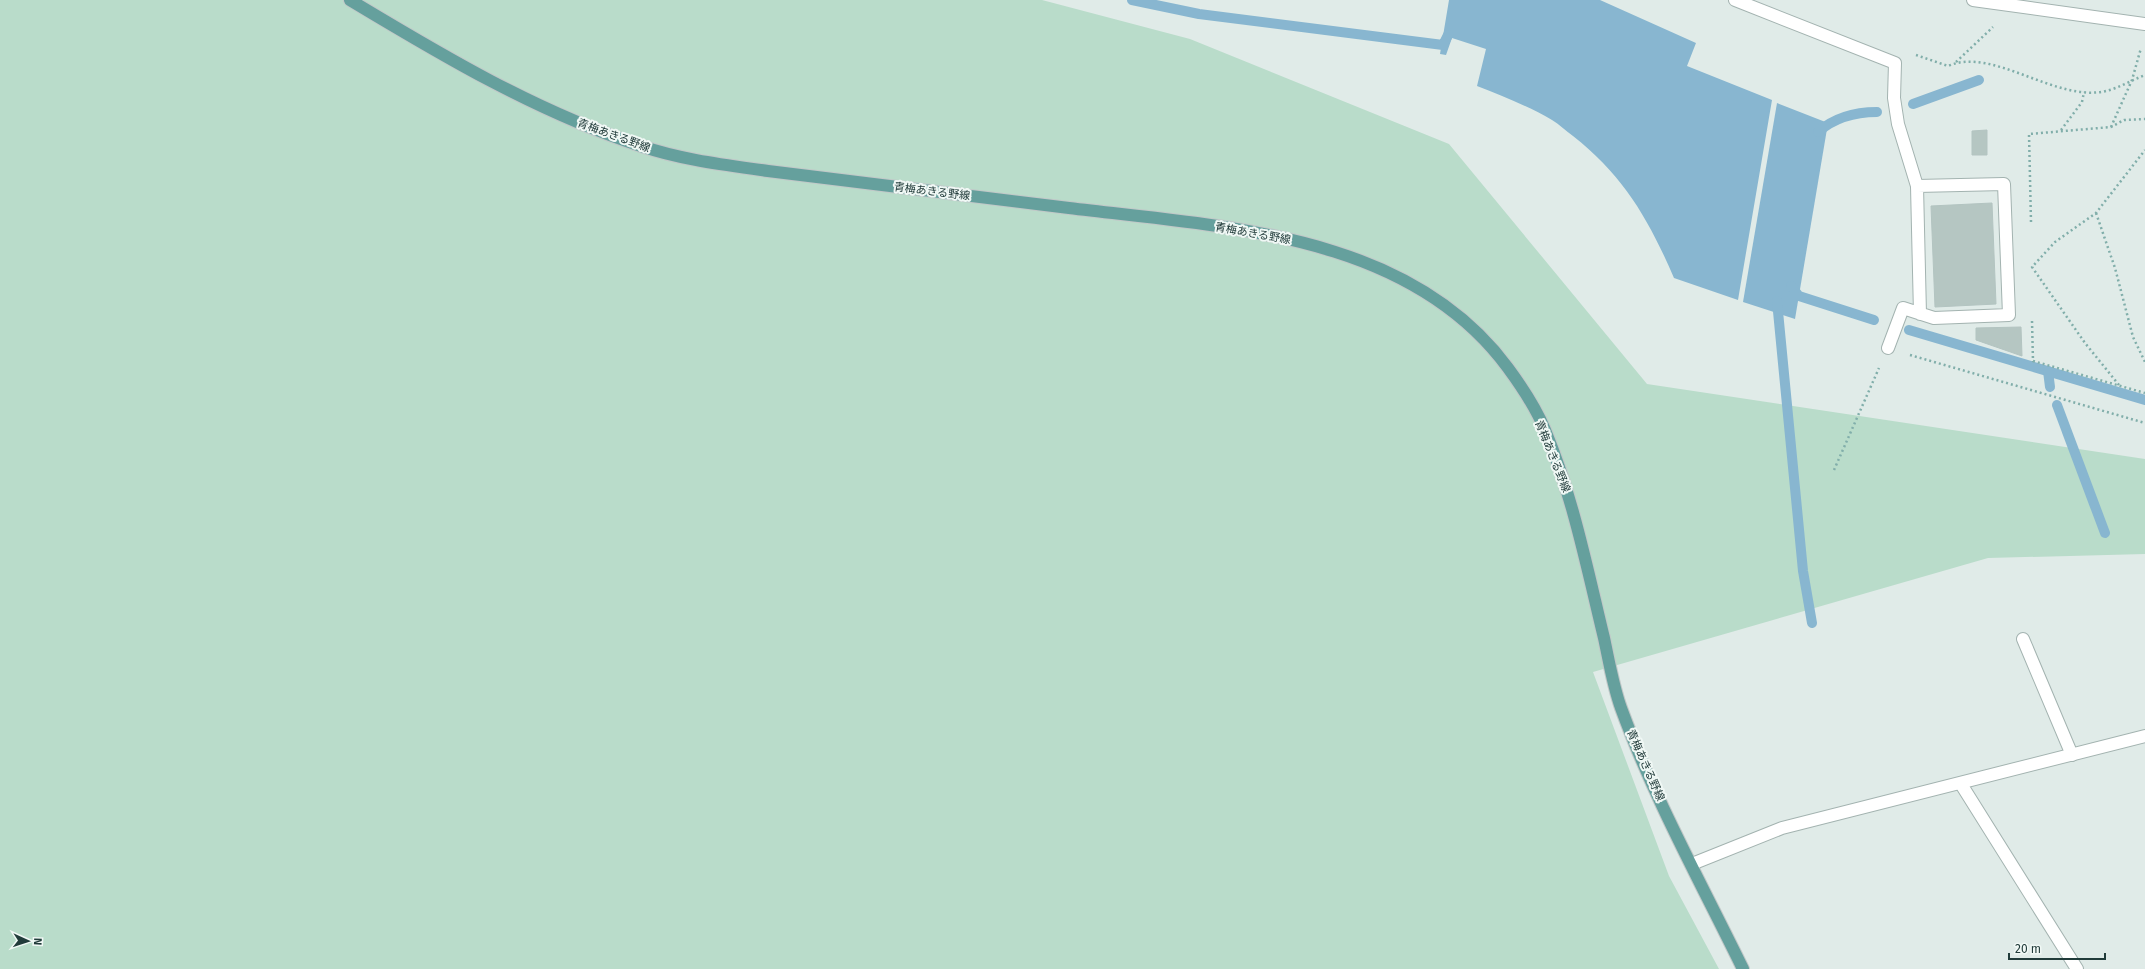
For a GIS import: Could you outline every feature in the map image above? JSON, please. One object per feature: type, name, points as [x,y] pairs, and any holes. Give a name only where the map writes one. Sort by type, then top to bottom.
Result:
[{"type":"main road","name":"青梅あきる野線","points":[[350,0],[441,55],[552,112],[641,147],[705,162],[1209,226],[1291,239],[1343,254],[1382,268],[1420,289],[1459,316],[1494,350],[1521,386],[1544,428],[1570,499],[1620,705],[1652,781],[1743,969]]},
{"type":"street","points":[[1735,0],[1895,63],[1894,98],[1898,124],[1918,186],[1920,314]]},
{"type":"street","points":[[1973,0],[2145,24]]},
{"type":"street","points":[[1888,348],[1903,308],[1934,318],[2009,315],[2004,184],[1918,186]]},
{"type":"street","points":[[2023,639],[2072,755]]},
{"type":"street","points":[[1692,864],[1782,828],[1961,784],[2145,736]]},
{"type":"street","points":[[1961,784],[2077,969]]},
{"type":"path","points":[[1895,63],[1907,52],[1948,66],[1956,63],[1995,25]]},
{"type":"path","points":[[2111,128],[2132,80],[2141,48]]},
{"type":"path","points":[[1956,63],[1998,66],[2058,88],[2084,92],[2106,92],[2145,75]]},
{"type":"path","points":[[2061,130],[2082,102],[2084,92]]},
{"type":"path","points":[[2029,134],[2061,130],[2111,128],[2124,120],[2145,119]]},
{"type":"path","points":[[2120,386],[2085,343],[2032,267],[2055,242],[2096,213],[2145,150]]},
{"type":"path","points":[[2096,213],[2114,262],[2133,338],[2145,362]]},
{"type":"path","points":[[1834,470],[1888,348],[2145,423]]},
{"type":"path","points":[[2033,361],[2145,393]]},
{"type":"green space","points":[[0,0],[1042,0],[1190,39],[1449,144],[1647,384],[2145,459],[2145,554],[1988,558],[1593,672],[1669,876],[1719,969],[0,969]]},
{"type":"water","points":[[1449,0],[1600,0],[1696,43],[1687,66],[1772,100],[1738,300],[1674,278],[1645,218],[1621,183],[1591,151],[1552,120],[1505,97],[1477,86],[1486,49],[1452,38],[1446,55],[1440,54]]},
{"type":"water","points":[[1777,103],[1828,123],[1795,319],[1743,302]]},
{"type":"building","points":[[1987,130],[1987,155],[1972,155],[1972,131]]},
{"type":"building","points":[[1992,203],[1996,304],[1935,307],[1931,206]]},
{"type":"building","points":[[2021,327],[2022,356],[1976,340],[1976,328]]},
{"type":"waterway","points":[[1132,0],[1199,14],[1443,45],[1448,35]]},
{"type":"waterway","points":[[1913,104],[1979,80]]},
{"type":"waterway","points":[[1818,132],[1831,123],[1846,117],[1861,113],[1877,112]]},
{"type":"waterway","points":[[1791,286],[1799,296],[1874,320]]},
{"type":"waterway","points":[[1777,301],[1803,571],[1812,623]]},
{"type":"waterway","points":[[1909,330],[2145,400]]},
{"type":"waterway","points":[[2048,371],[2050,387]]},
{"type":"waterway","points":[[2057,405],[2105,533]]}]
